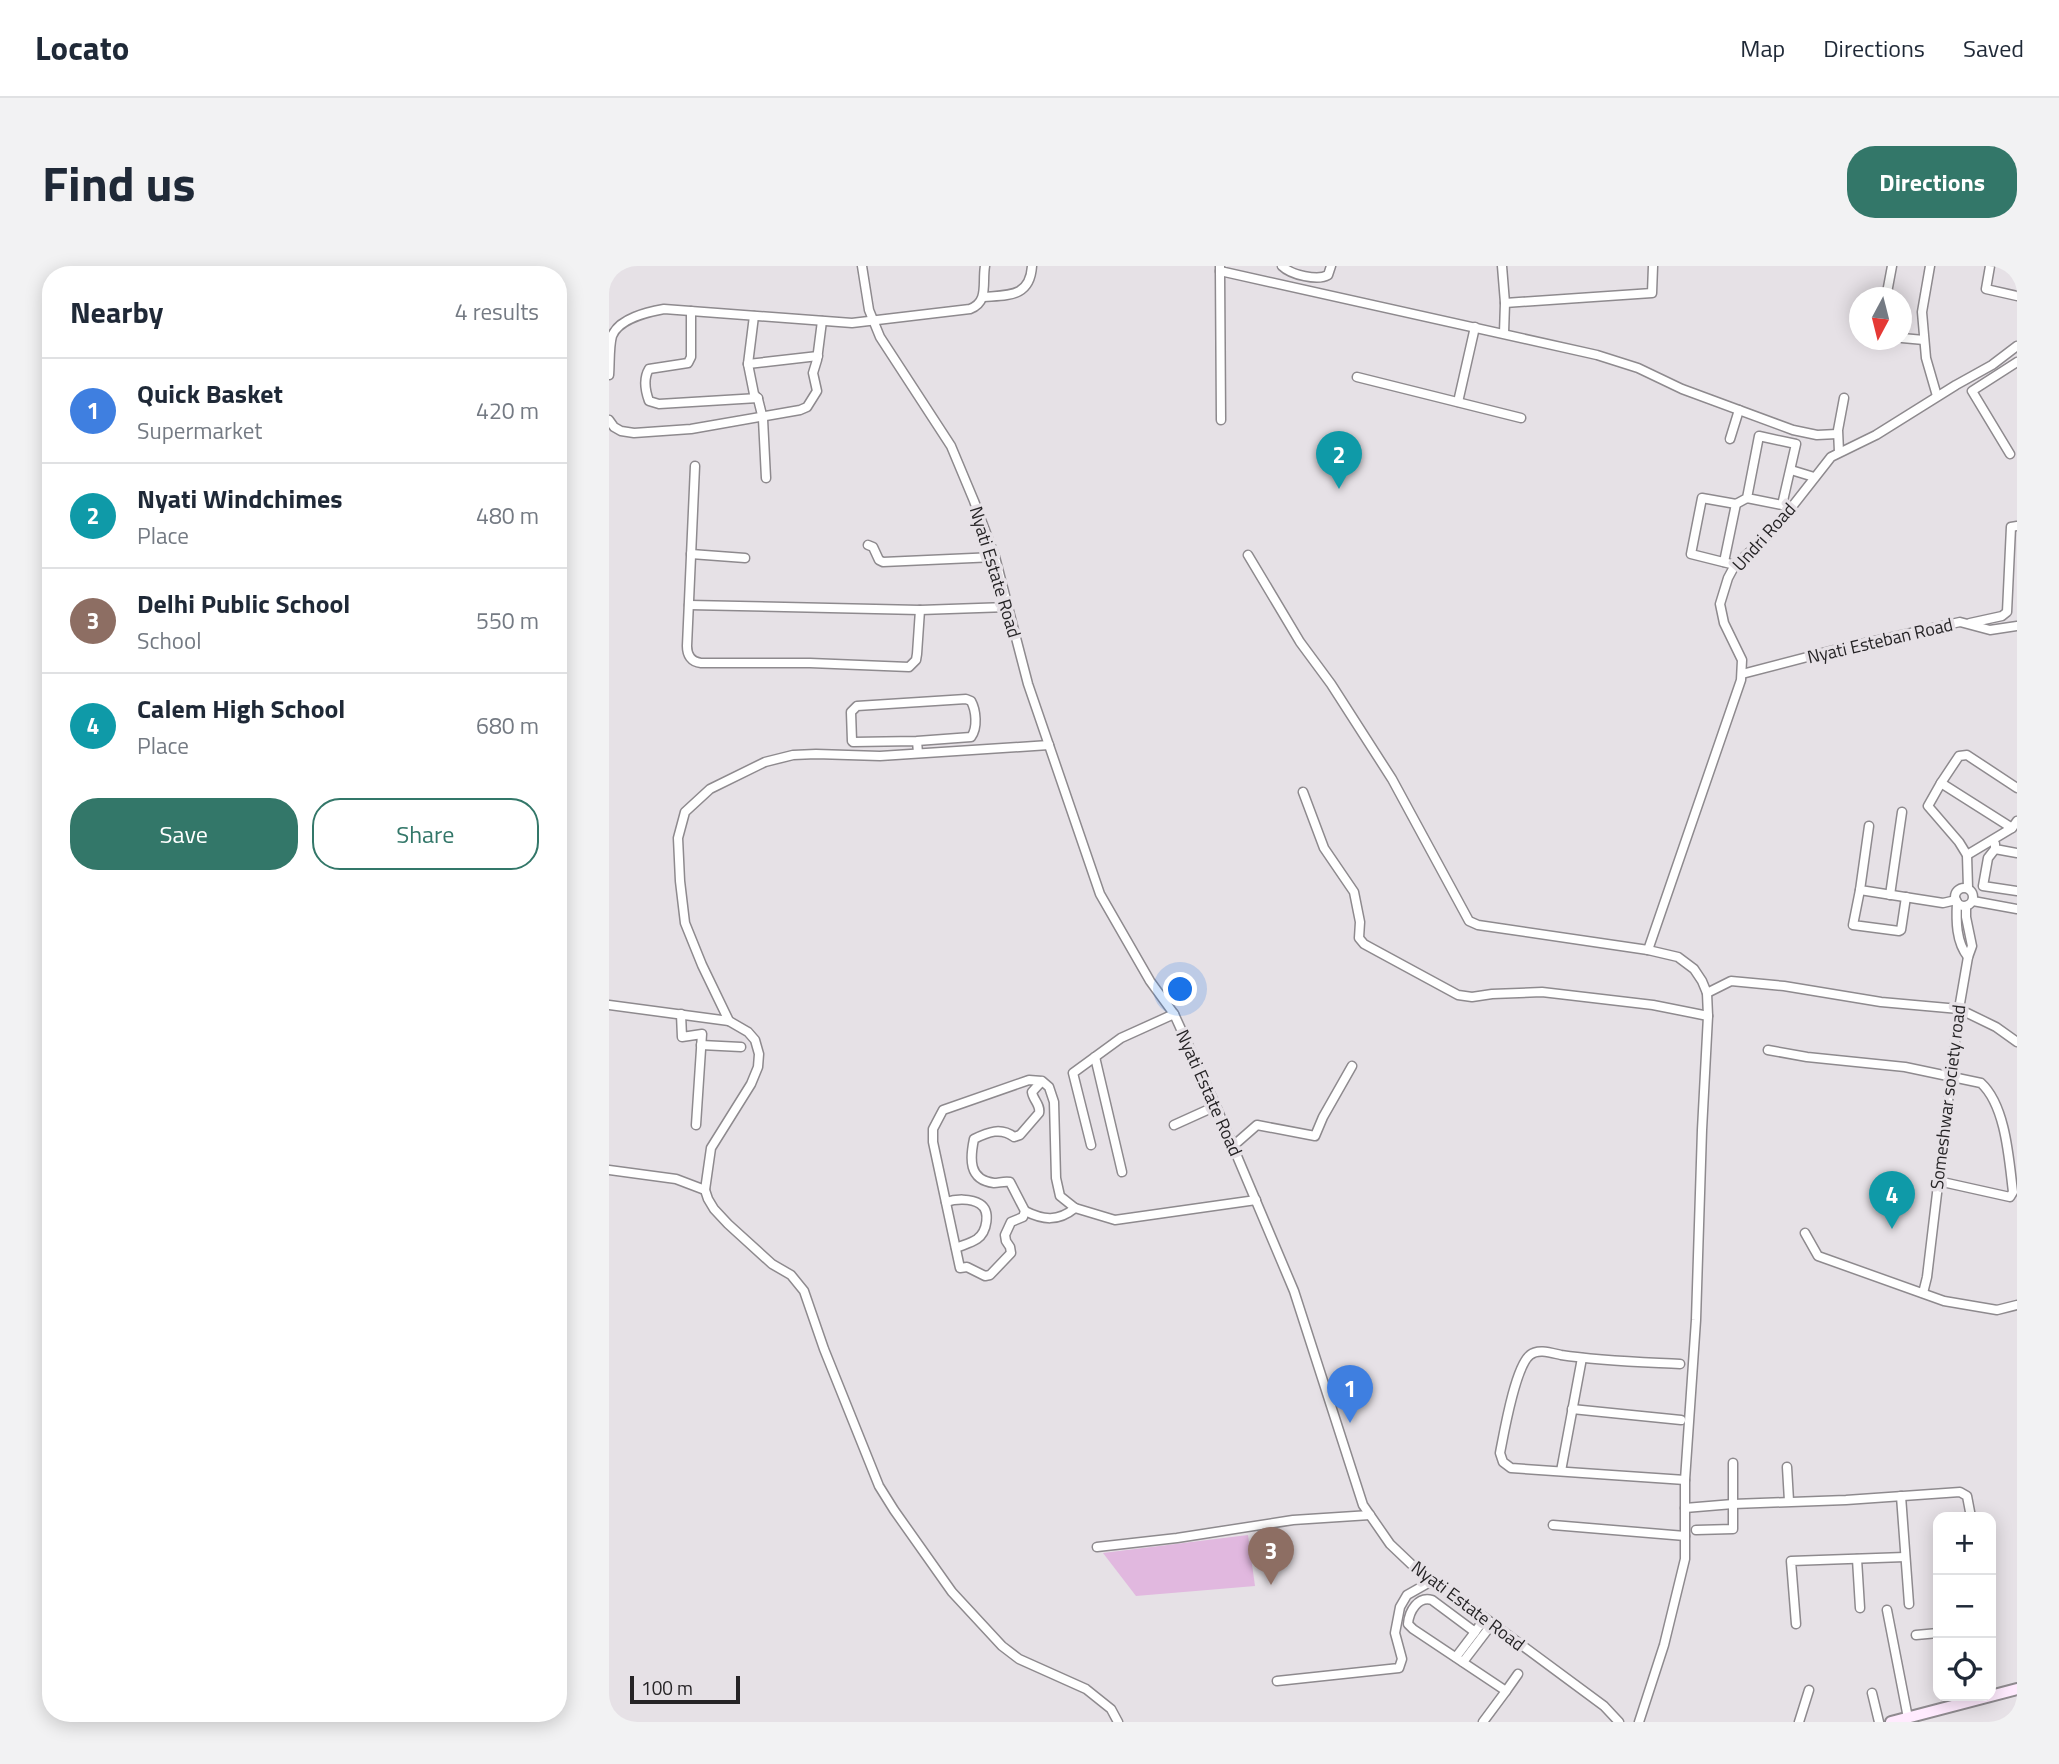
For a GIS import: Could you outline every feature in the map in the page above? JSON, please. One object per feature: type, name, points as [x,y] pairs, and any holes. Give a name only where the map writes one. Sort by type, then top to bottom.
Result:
[{"type":"main road","points":[[1996,1695],[2017,1689]]},
{"type":"main road","points":[[1891,1722],[1972,1701]]},
{"type":"street","name":"Nyati Estate Road","points":[[862,266],[869,310],[885,348],[951,446],[974,501],[995,557],[1028,684],[1100,894],[1150,981],[1174,1014],[1294,1291],[1363,1505],[1390,1544],[1430,1582],[1458,1598],[1604,1706],[1619,1722]]},
{"type":"street","points":[[609,375],[610,344],[617,327],[649,312],[664,309],[863,323],[970,309],[980,304],[984,297],[985,266]]},
{"type":"street","points":[[984,297],[1023,290],[1030,279],[1032,266]]},
{"type":"street","points":[[1282,266],[1286,270],[1320,278],[1328,275],[1331,266]]},
{"type":"street","points":[[1502,266],[1504,333]]},
{"type":"street","points":[[1505,303],[1653,293],[1653,266]]},
{"type":"street","points":[[1888,287],[1892,266]]},
{"type":"street","points":[[1930,266],[1922,312],[1928,371],[1937,396]]},
{"type":"street","points":[[1990,266],[1986,289],[2017,296]]},
{"type":"street","points":[[1221,421],[1220,269],[1621,362],[1682,389],[1793,430],[1817,435],[1837,435]]},
{"type":"street","points":[[691,312],[691,357],[688,363],[649,369],[645,375],[645,391],[649,401],[659,404],[758,398]]},
{"type":"street","points":[[754,316],[748,364],[754,394],[758,398],[763,416],[766,478]]},
{"type":"street","points":[[609,420],[621,431],[634,433],[691,429],[807,407],[817,391],[813,373],[818,356],[821,321]]},
{"type":"street","points":[[1458,402],[1475,327]]},
{"type":"street","points":[[1912,339],[1924,340]]},
{"type":"street","name":"Undri Road","points":[[1742,674],[1742,660],[1724,623],[1720,604],[1735,565],[1773,531],[1831,457],[1876,435],[1992,365],[2017,346]]},
{"type":"street","points":[[2008,352],[2017,362],[1972,391],[2010,454]]},
{"type":"street","points":[[748,364],[818,356]]},
{"type":"street","points":[[1357,377],[1521,418]]},
{"type":"street","points":[[1839,452],[1837,435],[1843,398]]},
{"type":"street","points":[[1730,439],[1739,410]]},
{"type":"street","points":[[1735,565],[1691,554],[1702,498],[1736,504],[1747,498],[1782,505],[1796,444],[1759,436],[1747,498]]},
{"type":"street","points":[[695,466],[687,651],[690,658],[697,662],[909,667],[916,660],[920,610]]},
{"type":"street","points":[[1791,470],[1814,477]]},
{"type":"street","points":[[1724,562],[1736,504]]},
{"type":"street","points":[[1968,624],[2002,616],[2007,612],[2011,527],[2017,526]]},
{"type":"street","points":[[868,545],[873,547],[879,560],[883,562],[995,557]]},
{"type":"street","points":[[691,554],[745,558]]},
{"type":"street","points":[[1248,555],[1300,642],[1331,684],[1392,779],[1469,921],[1478,925],[1648,950],[1678,957],[1694,969],[1707,993],[1696,1320],[1685,1480],[1685,1559],[1664,1645],[1639,1722]]},
{"type":"street","points":[[689,605],[920,610],[1008,607]]},
{"type":"street","name":"Nyati Esteban Road","points":[[1742,674],[1960,622],[1990,630],[2017,625]]},
{"type":"street","points":[[1648,950],[1742,674]]},
{"type":"street","points":[[966,699],[974,705],[975,727],[971,737],[917,741],[853,743],[851,712],[857,706],[966,699]]},
{"type":"street","points":[[917,741],[918,753]]},
{"type":"street","points":[[729,1021],[685,923],[680,881],[678,838],[685,812],[710,789],[765,762],[784,758],[816,754],[880,756],[1049,746]]},
{"type":"street","points":[[1968,957],[1972,946],[1966,917],[1972,892],[1968,888],[1967,855],[1928,806],[1959,757],[1967,755],[2017,788]]},
{"type":"street","points":[[1941,783],[2015,824],[1967,855]]},
{"type":"street","points":[[1303,792],[1324,848],[1354,892],[1359,914],[1359,938],[1364,944],[1458,995],[1472,997],[1542,992],[1653,1004],[1708,1016]]},
{"type":"street","points":[[1890,895],[1902,812]]},
{"type":"street","points":[[1869,826],[1853,925],[1901,930],[1906,897]]},
{"type":"street","points":[[1996,838],[1995,849],[1988,858],[1983,886],[2017,891]]},
{"type":"street","points":[[1995,849],[2017,853]]},
{"type":"street","points":[[1956,901],[1957,891],[1968,888]]},
{"type":"street","points":[[1860,890],[1943,904],[1956,901],[2017,909]]},
{"type":"street","name":"Someshwar society road","points":[[1923,1293],[1968,957],[1961,948],[1956,901]]},
{"type":"street","points":[[1707,993],[1731,981],[1754,982],[1881,1002],[1959,1009],[1996,1027],[2017,1042]]},
{"type":"street","points":[[609,1005],[729,1021],[748,1032],[755,1040],[759,1054],[758,1067],[751,1084],[711,1149],[705,1190],[714,1209],[772,1264],[791,1275],[804,1291],[824,1349],[879,1486],[952,1592],[1002,1646],[1019,1659],[1086,1689],[1111,1709],[1118,1722]]},
{"type":"street","points":[[681,1014],[682,1037],[702,1034],[696,1125]]},
{"type":"street","points":[[1091,1145],[1073,1073],[1121,1038],[1174,1014]]},
{"type":"street","points":[[701,1045],[741,1047]]},
{"type":"street","points":[[1768,1050],[1807,1057],[1905,1067],[1981,1083],[1987,1088],[1996,1105],[2004,1132],[2014,1198],[1938,1181]]},
{"type":"street","points":[[1095,1057],[1122,1172]]},
{"type":"street","points":[[1233,1146],[1257,1125],[1315,1136],[1352,1066]]},
{"type":"street","points":[[1025,1211],[1023,1217],[1011,1222],[1005,1235],[1011,1253],[990,1275],[985,1276],[967,1267],[960,1268],[933,1142],[933,1129],[943,1110],[1029,1080],[1042,1081],[1049,1087],[1053,1102],[1056,1178],[1060,1196],[1075,1208],[1115,1220],[1256,1200]]},
{"type":"street","points":[[1042,1081],[1032,1092],[1039,1113],[1020,1135],[1014,1137],[1000,1130],[974,1139],[971,1164],[973,1172],[988,1182],[1010,1182],[1025,1211],[1037,1217],[1060,1218],[1075,1208]]},
{"type":"street","points":[[1174,1125],[1216,1106]]},
{"type":"street","points":[[609,1170],[676,1179],[705,1190]]},
{"type":"street","points":[[946,1202],[975,1202],[985,1209],[984,1231],[978,1239],[956,1248]]},
{"type":"street","points":[[1805,1233],[1818,1256],[1944,1301],[1997,1310],[2017,1305]]},
{"type":"street","points":[[1680,1364],[1582,1358],[1538,1351],[1531,1353],[1516,1383],[1500,1453],[1503,1462],[1511,1468],[1685,1480]]},
{"type":"street","points":[[1561,1471],[1582,1358]]},
{"type":"street","points":[[1572,1409],[1681,1420]]},
{"type":"street","points":[[1696,1530],[1733,1529],[1733,1463]]},
{"type":"street","points":[[1787,1467],[1789,1501]]},
{"type":"street","points":[[1685,1508],[1960,1492],[1967,1496],[1970,1512]]},
{"type":"street","points":[[1901,1496],[1909,1604]]},
{"type":"street","points":[[1097,1547],[1293,1520],[1370,1515]]},
{"type":"street","points":[[1553,1525],[1685,1536]]},
{"type":"street","points":[[1796,1624],[1791,1561],[1905,1558]]},
{"type":"street","points":[[1857,1559],[1860,1608]]},
{"type":"street","points":[[1277,1681],[1399,1668],[1402,1659],[1395,1633],[1400,1607],[1407,1595],[1430,1582]]},
{"type":"street","points":[[1475,1632],[1432,1600],[1421,1599],[1410,1615],[1408,1624],[1506,1691]]},
{"type":"street","points":[[1887,1610],[1908,1718]]},
{"type":"street","points":[[1460,1660],[1475,1632],[1489,1621]]},
{"type":"street","points":[[1460,1660],[1489,1621]]},
{"type":"street","points":[[1916,1635],[1933,1633]]},
{"type":"street","points":[[1483,1722],[1518,1674]]},
{"type":"street","points":[[1799,1722],[1809,1690]]},
{"type":"street","points":[[1872,1693],[1879,1722]]},
{"type":"shaded area","points":[[1248,1535],[1255,1586],[1136,1596],[1103,1553]]},
{"type":"place","name":"Nyati Windchimes","points":[[1339,489]]},
{"type":"place","name":"Calem High School","points":[[1892,1229]]},
{"type":"place","name":"Quick Basket","points":[[1350,1423]]},
{"type":"place","name":"Delhi Public School","points":[[1271,1585]]}]
